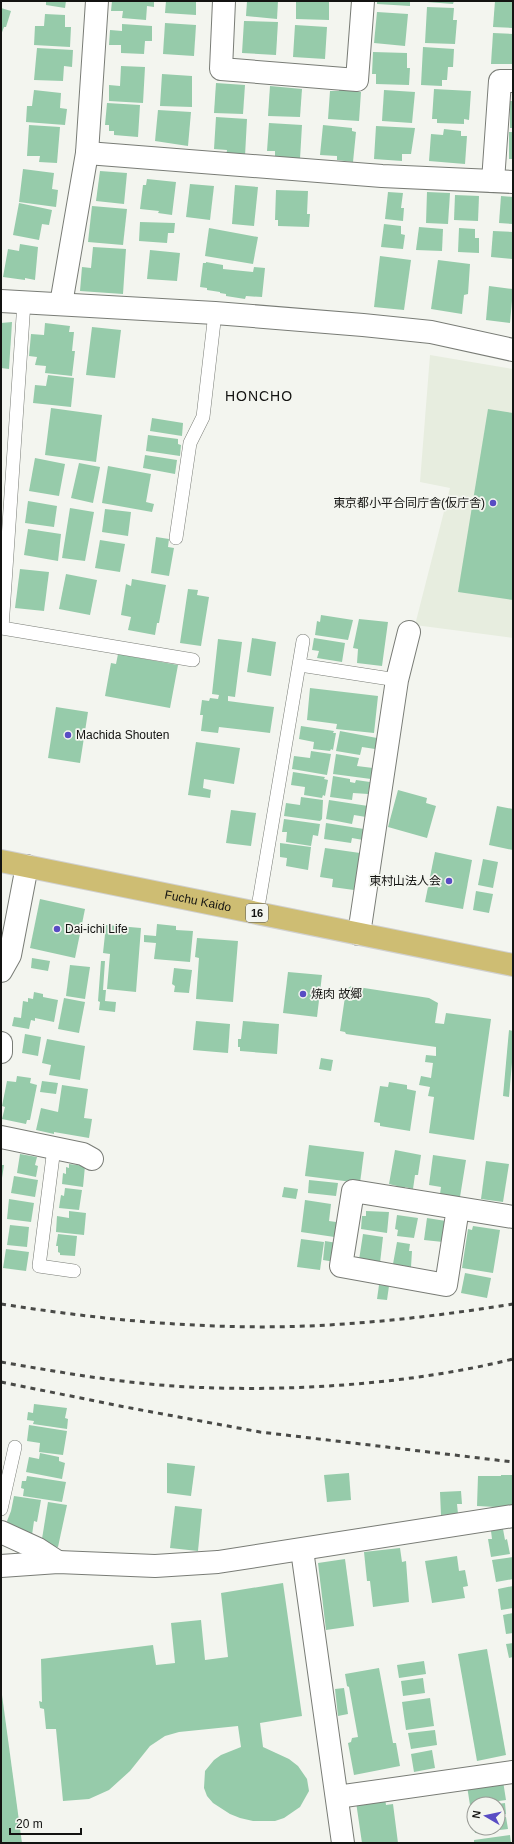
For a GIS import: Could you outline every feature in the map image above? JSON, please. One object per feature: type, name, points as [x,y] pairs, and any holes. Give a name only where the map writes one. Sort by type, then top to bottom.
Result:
[{"type":"main road","name":"Fuchu Kaido","points":[[1,861],[513,965]]},
{"type":"street","points":[[61,304],[87,153],[97,1]]},
{"type":"street","points":[[224,1],[221,69],[357,80],[363,1]]},
{"type":"street","points":[[87,153],[382,176],[503,182],[500,81],[513,81]]},
{"type":"street","points":[[1,301],[216,312],[430,332],[513,350]]},
{"type":"street","points":[[359,934],[397,680],[409,632]]},
{"type":"street","points":[[1,971],[10,955],[27,866]]},
{"type":"street","points":[[1,1044],[1,1052]]},
{"type":"street","points":[[1,1138],[83,1154],[92,1159]]},
{"type":"street","points":[[458,1208],[446,1285],[341,1266],[353,1191],[458,1208],[513,1217]]},
{"type":"street","points":[[1,1566],[58,1562],[155,1566],[218,1562],[513,1516]]},
{"type":"street","points":[[1,1532],[38,1549],[58,1562]]},
{"type":"street","points":[[302,1550],[343,1843]]},
{"type":"street","points":[[337,1797],[513,1772]]},
{"type":"lane","points":[[24,302],[1,628],[193,660]]},
{"type":"lane","points":[[176,538],[190,443],[203,417],[216,312]]},
{"type":"lane","points":[[257,913],[303,640]]},
{"type":"lane","points":[[300,665],[397,680]]},
{"type":"lane","points":[[54,1148],[39,1266],[74,1271]]},
{"type":"lane","points":[[1,1509],[15,1447]]},
{"type":"shaded area","points":[[430,355],[513,369],[513,638],[415,625],[450,488],[420,482]]},
{"type":"building","points":[[46,1],[66,1],[65,8],[46,5]]},
{"type":"building","points":[[112,1],[154,1],[154,7],[147,6],[146,20],[122,18],[123,11],[111,11]]},
{"type":"building","points":[[166,1],[196,1],[196,15],[165,13]]},
{"type":"building","points":[[247,1],[278,1],[277,19],[246,16]]},
{"type":"building","points":[[296,1],[329,1],[329,20],[296,19]]},
{"type":"building","points":[[377,1],[410,1],[410,6],[377,4]]},
{"type":"building","points":[[427,1],[454,1],[453,4]]},
{"type":"building","points":[[495,1],[513,1],[513,28],[493,27]]},
{"type":"building","points":[[427,7],[454,8],[453,20],[457,20],[455,44],[425,43]]},
{"type":"building","points":[[1,8],[11,11],[6,27],[4,27],[1,35]]},
{"type":"building","points":[[377,12],[408,14],[405,46],[374,43]]},
{"type":"building","points":[[45,14],[65,15],[65,27],[71,27],[70,47],[34,45],[35,26],[44,26]]},
{"type":"building","points":[[244,21],[278,22],[276,55],[242,53]]},
{"type":"building","points":[[165,23],[196,25],[194,56],[163,54]]},
{"type":"building","points":[[122,24],[152,26],[152,41],[145,41],[144,54],[121,53],[121,45],[109,45],[110,30],[122,31]]},
{"type":"building","points":[[295,25],[327,27],[325,59],[293,57]]},
{"type":"building","points":[[493,33],[513,34],[513,64],[491,64]]},
{"type":"building","points":[[423,47],[454,49],[453,67],[448,67],[447,80],[442,80],[442,86],[421,85]]},
{"type":"building","points":[[37,48],[73,50],[72,67],[64,66],[63,81],[34,80]]},
{"type":"building","points":[[373,52],[407,53],[407,68],[410,68],[409,85],[376,84],[376,74],[372,74]]},
{"type":"building","points":[[121,66],[145,67],[143,103],[109,101],[109,85],[120,86]]},
{"type":"building","points":[[162,74],[192,76],[192,107],[160,106]]},
{"type":"building","points":[[216,83],[245,85],[243,114],[214,113]]},
{"type":"building","points":[[270,86],[302,89],[300,117],[268,116]]},
{"type":"building","points":[[339,88],[361,92],[359,121],[328,119],[330,91],[339,91]]},
{"type":"building","points":[[434,89],[471,91],[469,120],[464,119],[464,124],[437,123],[437,119],[432,119]]},
{"type":"building","points":[[34,90],[61,93],[60,108],[67,109],[65,125],[26,122],[27,106],[32,106]]},
{"type":"building","points":[[384,90],[415,92],[412,123],[382,121]]},
{"type":"building","points":[[510,101],[513,101],[513,128],[510,128]]},
{"type":"building","points":[[107,103],[140,105],[138,137],[114,135],[114,131],[109,131],[109,125],[105,125]]},
{"type":"building","points":[[158,110],[191,112],[188,146],[155,141]]},
{"type":"building","points":[[216,117],[247,119],[245,156],[226,156],[227,150],[214,149]]},
{"type":"building","points":[[269,123],[302,125],[300,159],[275,158],[275,151],[267,151]]},
{"type":"building","points":[[29,125],[60,127],[57,163],[39,162],[40,156],[27,156]]},
{"type":"building","points":[[323,125],[352,128],[352,131],[356,132],[353,162],[337,160],[337,156],[320,155]]},
{"type":"building","points":[[376,126],[415,128],[411,154],[402,154],[402,161],[374,159]]},
{"type":"building","points":[[444,129],[461,131],[461,136],[467,136],[465,164],[429,161],[431,134],[443,135]]},
{"type":"building","points":[[509,132],[513,132],[513,159],[509,159]]},
{"type":"building","points":[[23,169],[54,173],[52,189],[58,190],[56,207],[19,202]]},
{"type":"building","points":[[100,171],[127,173],[124,204],[96,201]]},
{"type":"building","points":[[147,179],[176,182],[172,215],[158,213],[159,211],[140,209],[143,185],[146,185]]},
{"type":"building","points":[[190,184],[214,186],[210,220],[186,217]]},
{"type":"building","points":[[235,185],[258,187],[254,226],[232,224]]},
{"type":"building","points":[[276,190],[308,191],[307,214],[310,214],[309,227],[278,226],[278,220],[275,220]]},
{"type":"building","points":[[388,192],[403,193],[401,208],[404,208],[403,221],[385,219]]},
{"type":"building","points":[[427,192],[450,193],[448,224],[426,223]]},
{"type":"building","points":[[455,195],[479,196],[478,221],[454,220]]},
{"type":"building","points":[[501,196],[513,197],[513,224],[499,223]]},
{"type":"building","points":[[19,203],[52,210],[49,225],[42,224],[39,240],[13,235]]},
{"type":"building","points":[[92,206],[127,209],[123,245],[88,242]]},
{"type":"building","points":[[140,222],[175,223],[174,233],[168,233],[167,243],[139,241]]},
{"type":"building","points":[[384,224],[401,226],[401,234],[405,235],[403,249],[381,247]]},
{"type":"building","points":[[419,227],[443,229],[442,251],[416,250]]},
{"type":"building","points":[[209,228],[258,237],[253,264],[205,256]]},
{"type":"building","points":[[459,228],[475,229],[475,238],[479,238],[479,253],[458,252]]},
{"type":"building","points":[[493,231],[513,232],[512,259],[491,257]]},
{"type":"building","points":[[20,244],[38,247],[35,280],[3,277],[8,249],[19,251]]},
{"type":"building","points":[[93,247],[126,249],[123,294],[80,291],[82,267],[91,268]]},
{"type":"building","points":[[150,250],[180,253],[177,281],[147,279]]},
{"type":"building","points":[[380,256],[411,260],[404,310],[374,307]]},
{"type":"building","points":[[438,260],[470,264],[468,294],[464,295],[462,314],[431,309]]},
{"type":"building","points":[[206,262],[223,265],[223,269],[253,272],[254,267],[265,268],[262,297],[246,296],[245,299],[226,296],[226,294],[200,287],[203,263]]},
{"type":"building","points":[[489,286],[513,289],[510,323],[486,320]]},
{"type":"building","points":[[12,322],[9,369],[1,368],[1,323]]},
{"type":"building","points":[[45,323],[70,326],[69,332],[74,332],[72,351],[75,351],[72,376],[45,373],[46,366],[35,365],[37,357],[29,356],[31,334],[44,335]]},
{"type":"building","points":[[92,327],[121,330],[115,378],[86,375]]},
{"type":"building","points":[[48,375],[74,378],[71,407],[33,403],[35,385],[46,386]]},
{"type":"building","points":[[51,408],[102,415],[96,462],[45,455]]},
{"type":"building","name":"東京都小平合同庁舎(仮庁舎)","points":[[488,409],[513,413],[513,600],[458,592]]},
{"type":"building","points":[[152,418],[183,423],[182,436],[150,431]]},
{"type":"building","points":[[148,435],[178,439],[178,444],[181,445],[180,456],[146,451]]},
{"type":"building","points":[[145,455],[177,460],[175,474],[143,468]]},
{"type":"building","points":[[35,458],[65,464],[59,496],[29,491]]},
{"type":"building","points":[[79,463],[100,467],[93,503],[71,498]]},
{"type":"building","points":[[108,466],[151,474],[146,502],[154,504],[152,512],[102,503]]},
{"type":"building","points":[[28,501],[57,506],[54,527],[25,523]]},
{"type":"building","points":[[70,508],[94,512],[85,561],[62,558]]},
{"type":"building","points":[[105,509],[131,512],[128,536],[102,532]]},
{"type":"building","points":[[28,529],[61,534],[58,561],[24,555]]},
{"type":"building","points":[[156,537],[169,539],[168,547],[174,548],[169,576],[151,573]]},
{"type":"building","points":[[100,540],[125,544],[120,572],[95,568]]},
{"type":"building","points":[[20,569],[49,572],[44,611],[15,608]]},
{"type":"building","points":[[66,574],[97,580],[90,615],[59,609]]},
{"type":"building","points":[[132,579],[166,585],[159,623],[157,623],[155,635],[128,630],[131,617],[121,615],[126,584],[131,586]]},
{"type":"building","points":[[188,589],[198,590],[197,595],[209,597],[201,646],[180,643]]},
{"type":"building","points":[[321,615],[353,620],[348,640],[315,635],[317,621],[320,622]]},
{"type":"building","points":[[359,619],[388,622],[382,666],[357,663],[358,649],[353,648]]},
{"type":"building","points":[[252,638],[276,642],[271,676],[247,672]]},
{"type":"building","points":[[314,638],[345,643],[342,662],[317,658],[319,651],[312,650]]},
{"type":"building","points":[[218,639],[242,642],[235,697],[228,696],[228,701],[274,707],[270,733],[219,727],[218,733],[201,731],[203,715],[200,715],[202,700],[209,701],[210,698],[218,699],[219,695],[212,694]]},
{"type":"building","points":[[118,654],[178,665],[170,708],[105,696],[111,663],[116,664]]},
{"type":"building","points":[[310,688],[378,696],[374,733],[336,729],[337,724],[307,720]]},
{"type":"building","name":"Machida Shouten","points":[[56,707],[88,712],[80,763],[48,758]]},
{"type":"building","points":[[301,726],[334,731],[333,733],[336,733],[333,750],[313,749],[314,742],[299,739]]},
{"type":"building","points":[[340,731],[377,738],[375,749],[362,747],[360,755],[336,751]]},
{"type":"building","points":[[196,742],[240,748],[234,784],[204,779],[203,788],[211,790],[210,798],[188,795]]},
{"type":"building","points":[[311,751],[331,754],[327,775],[292,769],[294,756],[310,758]]},
{"type":"building","points":[[336,754],[359,758],[357,766],[373,768],[371,779],[333,774]]},
{"type":"building","points":[[293,772],[325,777],[324,779],[328,780],[325,796],[323,795],[322,798],[304,795],[305,787],[291,785]]},
{"type":"building","points":[[333,776],[350,779],[350,782],[355,783],[356,780],[370,782],[368,794],[353,793],[352,800],[330,797]]},
{"type":"building","points":[[398,790],[427,798],[426,803],[436,806],[427,838],[388,827]]},
{"type":"building","points":[[301,797],[323,800],[322,819],[320,821],[284,816],[286,803],[300,805]]},
{"type":"building","points":[[329,800],[368,806],[366,817],[354,815],[352,824],[326,819]]},
{"type":"building","points":[[497,806],[513,809],[513,850],[489,845]]},
{"type":"building","points":[[231,810],[256,813],[251,846],[226,843]]},
{"type":"building","points":[[284,819],[320,824],[318,836],[313,835],[311,846],[286,842],[287,832],[282,832]]},
{"type":"building","points":[[326,823],[364,829],[363,840],[352,838],[351,843],[324,839]]},
{"type":"building","points":[[280,843],[311,847],[308,870],[286,866],[287,858],[280,857]]},
{"type":"building","points":[[325,848],[360,853],[354,890],[332,887],[333,879],[320,877]]},
{"type":"building","name":"東村山法人会","points":[[435,852],[472,860],[463,909],[425,902]]},
{"type":"building","points":[[483,859],[498,862],[493,888],[478,885]]},
{"type":"building","points":[[476,891],[493,894],[489,913],[473,910]]},
{"type":"building","name":"Dai-ichi Life","points":[[40,899],[85,909],[75,958],[30,948]]},
{"type":"building","points":[[157,924],[176,926],[176,930],[193,931],[190,962],[154,959],[156,943],[144,942],[144,935],[156,936]]},
{"type":"building","points":[[106,925],[141,928],[136,992],[107,989],[110,954],[103,953]]},
{"type":"building","points":[[197,938],[238,941],[233,1002],[196,999],[199,958],[195,957]]},
{"type":"building","points":[[32,958],[50,961],[48,971],[31,968]]},
{"type":"building","points":[[101,961],[105,961],[103,990],[106,990],[105,1001],[116,1002],[115,1012],[99,1010],[100,1002],[98,1001]]},
{"type":"building","points":[[70,965],[90,967],[85,999],[66,996]]},
{"type":"building","points":[[174,968],[192,970],[189,993],[174,992],[175,986],[172,984]]},
{"type":"building","name":"焼肉 故郷","points":[[288,972],[322,975],[317,1017],[283,1013]]},
{"type":"building","points":[[351,986],[429,998],[438,1003],[435,1023],[444,1024],[446,1013],[491,1019],[474,1140],[429,1133],[434,1097],[428,1096],[430,1087],[419,1085],[421,1076],[431,1078],[433,1063],[425,1062],[426,1055],[436,1056],[436,1047],[346,1034],[345,1032],[340,1031],[346,990]]},
{"type":"building","points":[[34,992],[43,994],[43,997],[58,1000],[54,1022],[35,1018],[35,1021],[31,1020],[29,1029],[12,1026],[14,1017],[21,1018],[23,1001],[28,1002],[28,998],[33,999]]},
{"type":"building","points":[[64,998],[85,1002],[79,1033],[58,1029]]},
{"type":"building","points":[[196,1021],[230,1024],[228,1053],[193,1050]]},
{"type":"building","points":[[243,1021],[279,1024],[277,1054],[240,1051],[240,1047],[238,1047],[238,1039],[241,1039]]},
{"type":"building","points":[[509,1030],[513,1031],[513,1051],[509,1097],[503,1096]]},
{"type":"building","points":[[25,1034],[41,1037],[38,1056],[22,1053]]},
{"type":"building","points":[[47,1039],[85,1046],[80,1080],[49,1075],[51,1065],[42,1063]]},
{"type":"building","points":[[321,1058],[333,1060],[331,1071],[319,1069]]},
{"type":"building","points":[[17,1076],[31,1078],[30,1083],[37,1085],[30,1120],[27,1120],[26,1124],[2,1119],[5,1107],[2,1106],[7,1081],[16,1082]]},
{"type":"building","points":[[42,1081],[58,1083],[56,1094],[40,1092]]},
{"type":"building","points":[[389,1082],[407,1085],[407,1089],[416,1091],[410,1131],[380,1126],[380,1123],[374,1122],[380,1086],[388,1087]]},
{"type":"building","points":[[62,1085],[88,1089],[84,1118],[92,1119],[89,1138],[54,1132],[54,1134],[36,1130],[41,1108],[58,1112]]},
{"type":"building","points":[[309,1145],[364,1152],[360,1183],[305,1176]]},
{"type":"building","points":[[395,1150],[421,1155],[418,1175],[415,1175],[413,1189],[405,1187],[404,1192],[396,1190],[397,1186],[389,1184]]},
{"type":"building","points":[[20,1154],[37,1157],[35,1165],[38,1166],[36,1177],[17,1173]]},
{"type":"building","points":[[433,1155],[466,1160],[460,1197],[440,1194],[441,1187],[429,1185]]},
{"type":"building","points":[[486,1161],[509,1164],[503,1202],[481,1199]]},
{"type":"building","points":[[69,1164],[85,1166],[83,1187],[62,1184],[63,1173],[66,1174],[66,1167],[69,1168]]},
{"type":"building","points":[[1,1165],[4,1165],[2,1178],[1,1178]]},
{"type":"building","points":[[14,1176],[38,1180],[35,1197],[11,1193]]},
{"type":"building","points":[[309,1180],[338,1183],[336,1196],[308,1193]]},
{"type":"building","points":[[284,1187],[298,1189],[296,1199],[282,1197]]},
{"type":"building","points":[[65,1188],[82,1190],[79,1210],[59,1208],[61,1195],[64,1196]]},
{"type":"building","points":[[9,1199],[34,1203],[31,1222],[7,1219]]},
{"type":"building","points":[[305,1200],[331,1204],[329,1221],[343,1223],[341,1238],[301,1232]]},
{"type":"building","points":[[69,1211],[86,1213],[84,1235],[56,1232],[57,1216],[69,1218]]},
{"type":"building","points":[[366,1211],[389,1212],[387,1233],[361,1229],[362,1216],[366,1216]]},
{"type":"building","points":[[397,1215],[418,1218],[414,1238],[397,1236],[398,1230],[395,1229]]},
{"type":"building","points":[[427,1218],[446,1221],[443,1242],[424,1240]]},
{"type":"building","points":[[10,1225],[29,1227],[27,1247],[7,1245]]},
{"type":"building","points":[[473,1226],[500,1230],[493,1273],[462,1268],[468,1229],[472,1230]]},
{"type":"building","points":[[58,1234],[77,1236],[75,1256],[60,1255],[58,1252],[58,1246],[56,1246]]},
{"type":"building","points":[[363,1234],[383,1237],[380,1263],[359,1260]]},
{"type":"building","points":[[301,1239],[324,1242],[320,1270],[297,1267]]},
{"type":"building","points":[[325,1241],[337,1243],[335,1262],[323,1260]]},
{"type":"building","points":[[397,1242],[410,1244],[409,1251],[412,1251],[411,1267],[393,1264]]},
{"type":"building","points":[[6,1249],[29,1252],[26,1271],[3,1268]]},
{"type":"building","points":[[465,1273],[491,1278],[487,1298],[461,1293]]},
{"type":"building","points":[[379,1285],[389,1286],[387,1300],[377,1299]]},
{"type":"building","points":[[34,1404],[67,1408],[65,1418],[68,1419],[67,1429],[33,1424],[34,1421],[27,1420],[28,1412],[33,1413]]},
{"type":"building","points":[[29,1425],[67,1431],[63,1455],[39,1452],[40,1443],[27,1441]]},
{"type":"building","points":[[40,1453],[59,1457],[59,1461],[65,1463],[62,1479],[26,1472],[29,1457],[39,1459]]},
{"type":"building","points":[[167,1463],[195,1466],[191,1496],[167,1493]]},
{"type":"building","points":[[349,1473],[351,1500],[327,1502],[324,1475]]},
{"type":"building","points":[[513,1475],[513,1508],[477,1506],[478,1476]]},
{"type":"building","points":[[27,1476],[66,1482],[62,1502],[23,1496],[24,1489],[21,1488],[22,1481],[26,1481]]},
{"type":"building","points":[[461,1491],[462,1504],[457,1504],[458,1514],[441,1515],[440,1492]]},
{"type":"building","points":[[14,1496],[41,1500],[37,1522],[34,1521],[32,1535],[11,1529],[7,1521]]},
{"type":"building","points":[[48,1502],[67,1505],[58,1547],[41,1545]]},
{"type":"building","points":[[175,1506],[202,1509],[198,1551],[170,1548]]},
{"type":"building","points":[[503,1529],[510,1554],[491,1557],[488,1539],[492,1539],[491,1531]]},
{"type":"building","points":[[400,1548],[402,1562],[406,1561],[409,1602],[373,1607],[370,1581],[367,1581],[364,1552]]},
{"type":"building","points":[[457,1556],[459,1571],[465,1570],[468,1586],[463,1587],[465,1598],[432,1603],[425,1561]]},
{"type":"building","points":[[513,1557],[513,1579],[496,1582],[492,1560]]},
{"type":"building","points":[[345,1559],[354,1626],[326,1630],[318,1563]]},
{"type":"building","points":[[283,1583],[302,1716],[260,1723],[263,1747],[289,1759],[298,1766],[307,1779],[309,1791],[300,1807],[284,1818],[275,1821],[253,1821],[230,1814],[213,1803],[207,1796],[204,1788],[205,1771],[214,1760],[221,1755],[241,1747],[238,1726],[179,1732],[165,1736],[150,1746],[130,1771],[109,1790],[89,1799],[63,1801],[56,1729],[46,1729],[44,1709],[40,1708],[39,1701],[42,1702],[41,1659],[153,1645],[156,1665],[175,1663],[171,1623],[201,1620],[205,1660],[228,1657],[221,1593]]},
{"type":"building","points":[[513,1586],[513,1608],[501,1610],[498,1589]]},
{"type":"building","points":[[513,1613],[513,1633],[506,1634],[503,1615]]},
{"type":"building","points":[[513,1643],[513,1657],[509,1658],[506,1644]]},
{"type":"building","points":[[487,1649],[506,1755],[477,1761],[458,1654]]},
{"type":"building","points":[[424,1661],[426,1674],[399,1678],[397,1665]]},
{"type":"building","points":[[379,1668],[393,1743],[396,1743],[400,1766],[354,1775],[348,1743],[351,1742],[352,1738],[358,1737],[349,1687],[347,1686],[345,1674]]},
{"type":"building","points":[[423,1678],[425,1693],[403,1696],[401,1681]]},
{"type":"building","points":[[344,1688],[348,1714],[338,1716],[335,1689]]},
{"type":"building","points":[[2,1695],[22,1843],[1,1843]]},
{"type":"building","points":[[430,1698],[434,1726],[406,1730],[402,1702]]},
{"type":"building","points":[[435,1730],[437,1745],[411,1749],[408,1733]]},
{"type":"building","points":[[432,1750],[435,1768],[414,1772],[411,1754]]},
{"type":"building","points":[[503,1781],[505,1796],[469,1796],[467,1786]]},
{"type":"building","points":[[385,1798],[386,1805],[393,1804],[398,1843],[362,1843],[356,1802]]},
{"type":"building","points":[[506,1817],[508,1829],[506,1829]]},
{"type":"building","points":[[510,1835],[511,1843],[474,1843],[474,1840]]},
{"type":"railway","points":[[1,1304],[116,1319],[193,1325],[270,1327],[334,1325],[385,1321],[462,1312],[513,1304]]},
{"type":"railway","points":[[1,1362],[119,1381],[166,1386],[270,1388],[311,1387],[394,1380],[435,1375],[513,1359]]},
{"type":"railway","points":[[1,1382],[260,1432],[513,1462]]},
{"type":"place","name":"東京都小平合同庁舎(仮庁舎)","points":[[493,503]]},
{"type":"place","name":"Machida Shouten","points":[[68,735]]},
{"type":"place","name":"東村山法人会","points":[[449,881]]},
{"type":"place","name":"Dai-ichi Life","points":[[57,929]]},
{"type":"place","name":"焼肉 故郷","points":[[303,994]]},
{"type":"district","name":"HONCHO","points":[[259,396]]}]
